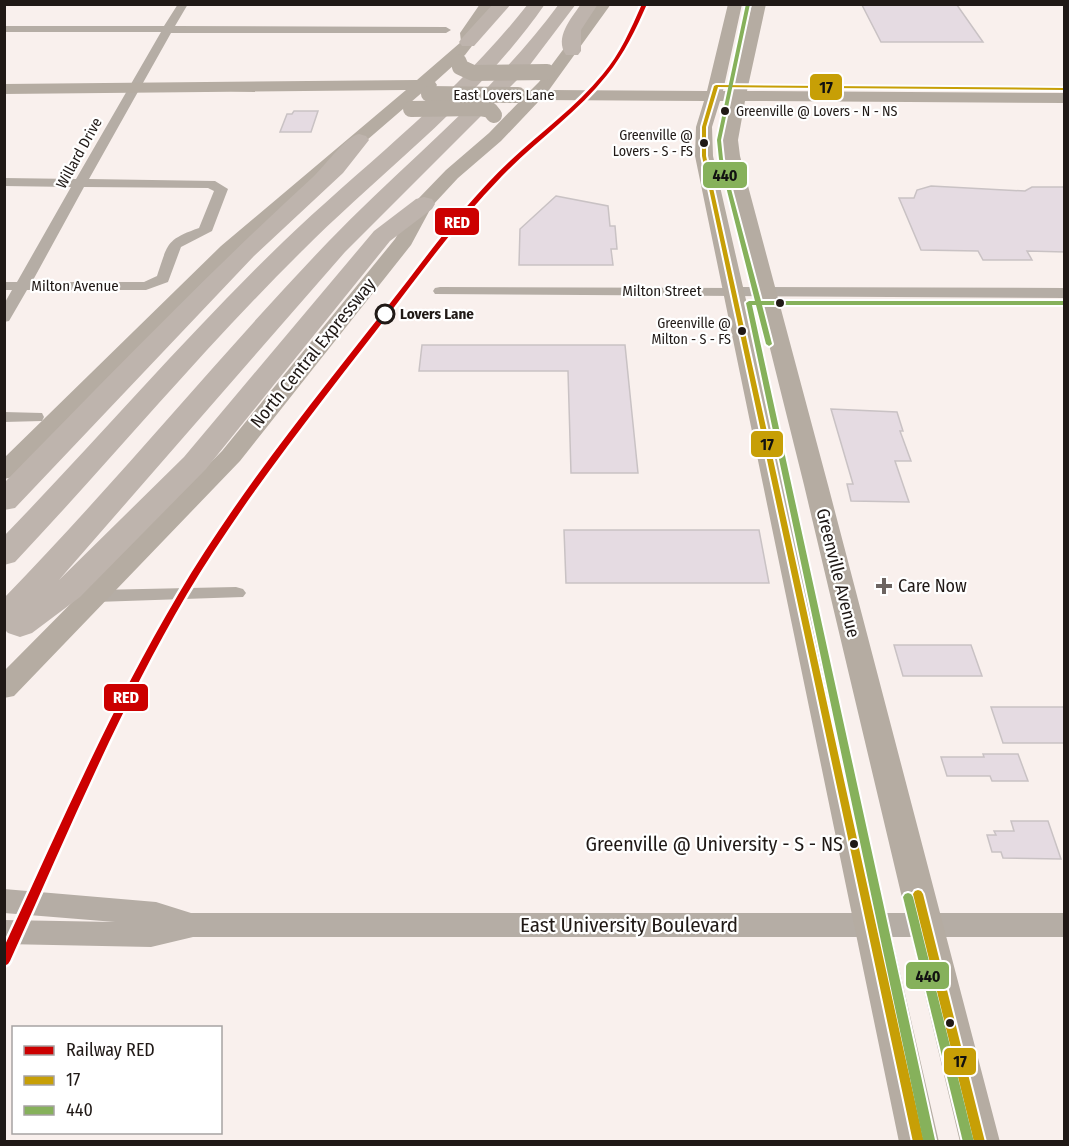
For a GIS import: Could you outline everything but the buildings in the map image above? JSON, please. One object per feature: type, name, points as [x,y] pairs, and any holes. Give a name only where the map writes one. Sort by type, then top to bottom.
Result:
[{"type":"highway","points":[[468,42],[503,4]]},
{"type":"highway","points":[[4,555],[256,282],[482,69],[537,4]]},
{"type":"highway","points":[[4,619],[102,512],[255,335],[343,241],[523,64],[545,38],[568,4]]},
{"type":"highway","points":[[572,51],[573,30],[590,4]]},
{"type":"highway","points":[[4,501],[246,251],[335,168],[359,140]]},
{"type":"highway","points":[[4,638],[68,590],[195,463],[382,236],[423,204]]},
{"type":"main road","points":[[4,472],[228,250],[386,116],[423,93],[457,59],[468,42],[467,33],[487,4]]},
{"type":"main road","name":"North Central Expressway","points":[[4,689],[237,448],[404,241],[423,204],[452,174],[495,137],[539,83],[572,51],[604,4]]},
{"type":"main road","points":[[735,4],[715,91],[704,127],[704,156],[736,292],[919,1142]]},
{"type":"main road","name":"Greenville Avenue","points":[[759,4],[729,140],[731,156],[816,485],[980,1142]]},
{"type":"main road","points":[[457,59],[463,70],[473,73],[539,83]]},
{"type":"main road","name":"East Lovers Lane","points":[[423,93],[539,83],[739,92],[1065,98]]},
{"type":"main road","points":[[4,89],[423,93],[490,110],[494,115],[495,137]]},
{"type":"main road","name":"East Lovers Lane","points":[[739,92],[1065,89]]},
{"type":"main road","points":[[776,485],[816,485]]},
{"type":"main road","points":[[803,607],[846,607]]},
{"type":"street","name":"Willard Drive","points":[[4,318],[183,4]]},
{"type":"street","points":[[4,29],[446,30]]},
{"type":"street","points":[[4,182],[82,183]]},
{"type":"street","name":"Milton Avenue","points":[[4,286],[146,286],[163,279],[175,245],[205,231],[220,192],[219,187],[198,184],[82,183]]},
{"type":"street","name":"Milton Street","points":[[440,291],[1065,293]]},
{"type":"street","points":[[4,417],[36,417]]},
{"type":"street","points":[[96,596],[236,593]]},
{"type":"street","name":"East University Boulevard","points":[[4,901],[156,914],[193,926]]},
{"type":"street","name":"East University Boulevard","points":[[4,932],[151,934],[193,926],[1065,925]]},
{"type":"rail line","name":"RED","points":[[4,961],[111,729],[158,638],[206,556],[310,412],[456,223],[512,162],[580,102],[605,75],[617,59],[645,4]]},
{"type":"transit line","name":"440","points":[[748,4],[719,140],[721,159],[769,344]]},
{"type":"transit line","name":"17","points":[[919,1142],[704,156],[704,127],[716,86],[1064,89]]},
{"type":"transit line","name":"440","points":[[929,1140],[749,303],[1064,303]]},
{"type":"transit line","name":"17","points":[[918,894],[980,1142]]},
{"type":"transit line","name":"440","points":[[908,897],[969,1142]]},
{"type":"place","name":"Greenville @ Lovers - N - NS","points":[[725,111]]},
{"type":"place","name":"Greenville @ Lovers - S - FS","points":[[704,143]]},
{"type":"place","name":"Lovers Lane","points":[[385,314]]},
{"type":"place","name":"Greenville @ Milton - S - FS","points":[[742,331]]},
{"type":"place","name":"Care Now","points":[[884,586]]},
{"type":"place","name":"Greenville @ University - S - NS","points":[[854,844]]}]
